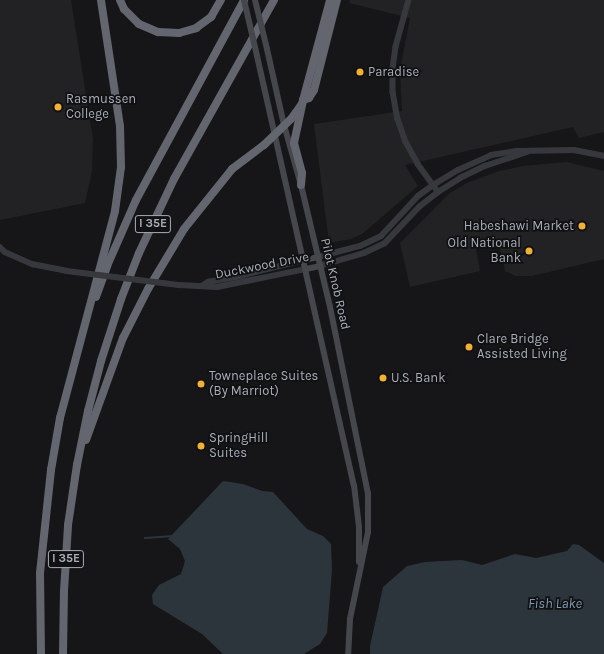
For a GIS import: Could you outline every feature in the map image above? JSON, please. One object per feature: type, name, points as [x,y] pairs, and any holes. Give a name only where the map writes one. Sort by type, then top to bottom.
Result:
[{"type":"highway","points":[[79,345],[115,211],[121,167],[120,126],[101,0]]},
{"type":"highway","points":[[120,0],[124,9],[138,24],[158,32],[179,33],[196,28],[211,17],[221,0]]},
{"type":"highway","name":"I 35E","points":[[41,654],[40,573],[45,514],[60,418],[79,345],[107,266],[136,200],[244,0]]},
{"type":"highway","name":"I 35E","points":[[63,654],[68,525],[77,465],[100,361],[121,299],[139,253],[174,179],[274,0]]},
{"type":"highway","points":[[301,185],[302,173],[294,143],[303,102],[330,0]]},
{"type":"highway","points":[[77,465],[123,338],[184,228],[232,169],[264,145],[291,119],[314,90],[337,0]]},
{"type":"main road","name":"Pilot Knob Road","points":[[244,0],[354,485],[359,527],[359,575]]},
{"type":"main road","name":"Pilot Knob Road","points":[[256,0],[284,125],[301,185],[345,375],[368,493],[368,532],[350,619],[348,654]]},
{"type":"main road","name":"Duckwood Drive","points":[[304,260],[318,257]]},
{"type":"main road","name":"Duckwood Drive","points":[[306,269],[320,266]]},
{"type":"street","points":[[409,0],[396,47],[393,69],[393,92],[398,119],[406,142],[418,164],[438,192]]},
{"type":"street","name":"Duckwood Drive","points":[[318,257],[360,246],[381,236],[418,196],[433,184],[458,170],[491,155],[517,151],[574,150],[604,156]]},
{"type":"street","name":"Duckwood Drive","points":[[320,266],[364,253],[385,243],[419,207],[438,192],[460,178],[485,166],[531,151]]},
{"type":"street","name":"Duckwood Drive","points":[[0,247],[5,252],[32,264],[67,271],[180,285],[203,285],[208,288],[237,284],[306,269]]},
{"type":"street","name":"Duckwood Drive","points":[[203,285],[208,282],[243,276],[304,260]]},
{"type":"shaded area","points":[[0,0],[71,0],[93,139],[92,171],[85,203],[0,220]]},
{"type":"shaded area","points":[[350,0],[604,0],[604,132],[579,138],[573,127],[405,165],[418,186],[362,234],[351,239],[329,243],[314,124],[402,111],[400,70],[410,18],[349,3]]},
{"type":"shaded area","points":[[567,162],[604,171],[604,259],[532,276],[516,276],[505,271],[498,239],[475,244],[480,271],[410,287],[400,243],[450,193],[467,183],[499,171],[523,166]]},
{"type":"water","points":[[223,481],[243,484],[262,491],[273,492],[307,529],[323,536],[331,544],[332,570],[327,633],[320,644],[304,654],[223,654],[202,634],[153,604],[152,595],[159,585],[181,574],[185,561],[180,549],[168,539]]},
{"type":"water","name":"Fish Lake","points":[[573,544],[579,545],[604,563],[604,654],[370,654],[370,646],[383,587],[407,566],[425,562],[462,560],[482,565],[515,554],[536,558],[567,551]]},
{"type":"waterway","points":[[145,538],[173,536]]},
{"type":"place","name":"Paradise","points":[[360,72]]},
{"type":"place","name":"Rasmussen College","points":[[58,107]]},
{"type":"place","name":"Habeshawi Market","points":[[582,226]]},
{"type":"place","name":"Old National Bank","points":[[529,251]]},
{"type":"place","name":"Clare Bridge Assisted Living","points":[[469,347]]},
{"type":"place","name":"U.S. Bank","points":[[383,378]]},
{"type":"place","name":"Towneplace Suites (By Marriot)","points":[[201,384]]},
{"type":"place","name":"SpringHill Suites","points":[[201,446]]}]
